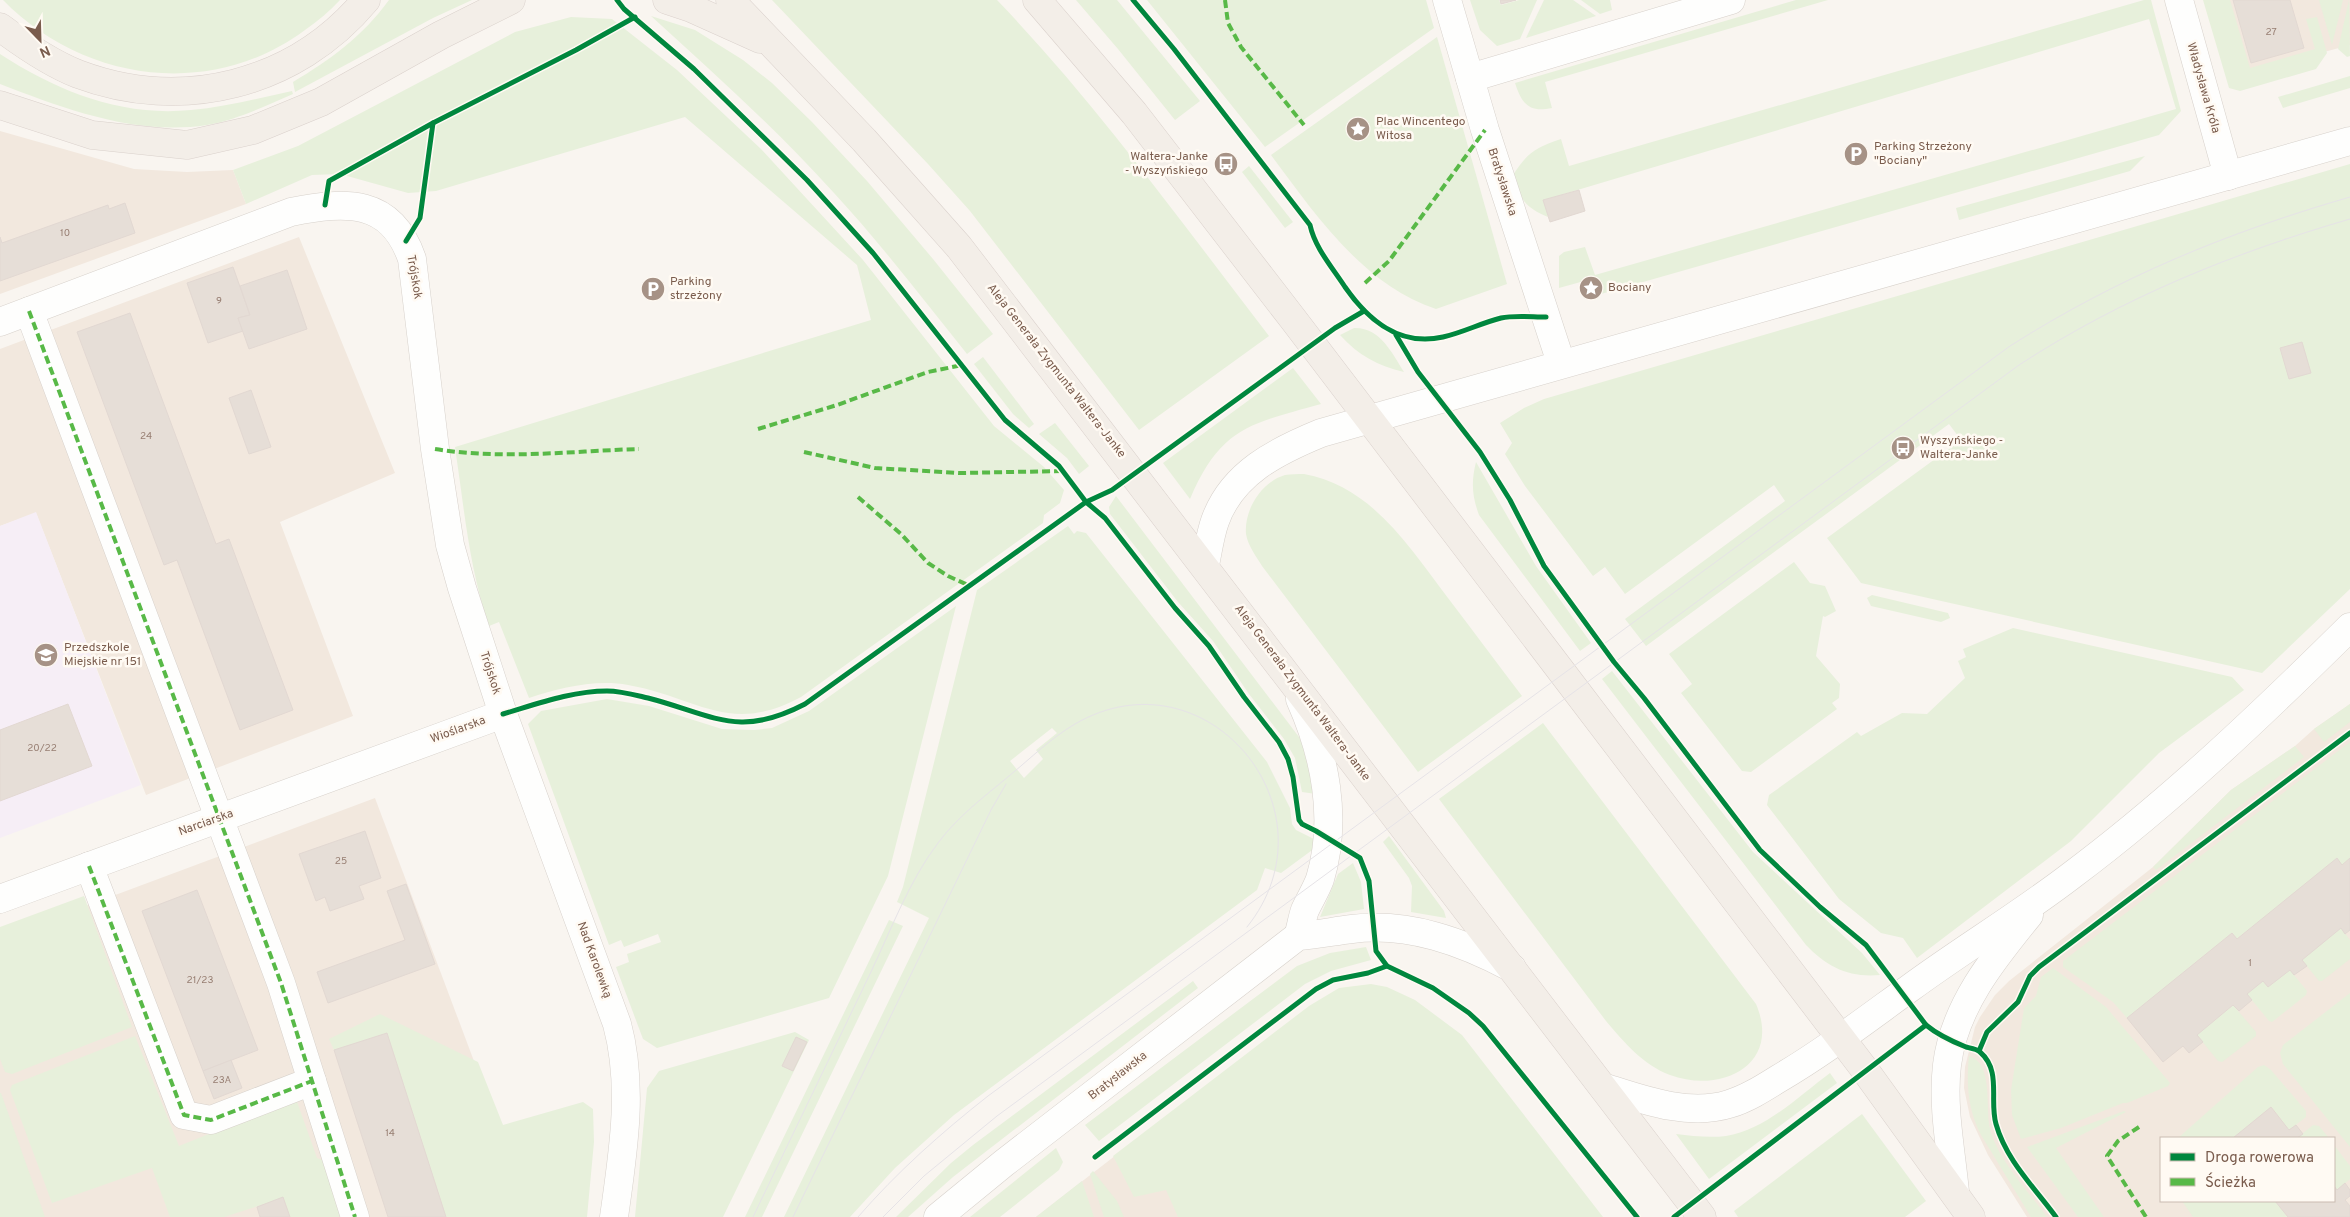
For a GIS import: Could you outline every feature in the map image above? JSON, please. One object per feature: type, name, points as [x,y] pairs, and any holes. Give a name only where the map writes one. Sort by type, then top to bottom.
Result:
[{"type":"main road","points":[[0,27],[30,49],[77,73],[114,84],[181,92],[210,89],[253,80],[285,65],[323,41],[354,14],[366,0]]},
{"type":"main road","points":[[0,105],[92,135],[187,145],[254,130],[321,102],[440,35],[512,0]]},
{"type":"main road","points":[[667,0],[691,8],[771,44]]},
{"type":"main road","name":"Aleja Generała Zygmunta Waltera-Janke","points":[[730,0],[864,140],[959,247],[1205,565],[1702,1217]]},
{"type":"main road","points":[[1037,0],[1134,113],[1840,1038],[1955,1192],[1971,1217]]},
{"type":"street","name":"Bratysławska","points":[[1447,0],[1561,363]]},
{"type":"street","points":[[1470,78],[1731,0]]},
{"type":"street","name":"Władysława Króla","points":[[2179,0],[2228,176]]},
{"type":"street","points":[[1205,565],[1215,520],[1227,497],[1246,475],[1264,460],[1291,445],[1320,433],[1561,363],[2350,141]]},
{"type":"street","name":"Trójskok","points":[[0,322],[292,212],[325,205],[356,206],[376,212],[393,223],[406,241],[412,259],[434,449],[450,545],[462,588],[504,714]]},
{"type":"street","points":[[29,311],[281,983],[355,1217]]},
{"type":"street","points":[[1603,1087],[1637,1098],[1673,1106],[1701,1108],[1727,1105],[1770,1084],[1840,1038],[1981,937],[2046,895],[2184,783],[2272,704],[2350,627]]},
{"type":"street","points":[[1291,679],[1316,739],[1325,779],[1328,808],[1324,861],[1314,896],[1305,910],[1298,936],[1327,934],[1352,929],[1381,928],[1409,930],[1461,944],[1512,968]]},
{"type":"street","name":"Wioślarska","points":[[412,747],[504,714]]},
{"type":"street","name":"Nad Karolewką","points":[[504,714],[617,1024],[623,1046],[626,1092],[614,1217]]},
{"type":"street","name":"Narciarska","points":[[0,899],[412,747]]},
{"type":"street","points":[[89,866],[184,1115],[211,1120],[312,1081]]},
{"type":"street","points":[[1955,1192],[1946,1090],[1947,1065],[1954,1033],[1963,1010],[2004,944],[2046,895]]},
{"type":"street","name":"Bratysławska","points":[[938,1217],[1012,1157],[1298,936]]},
{"type":"shaded area","points":[[2222,0],[2350,0],[2350,45],[2243,74]]},
{"type":"shaded area","points":[[0,131],[134,169],[187,172],[233,170],[246,204],[0,294]]},
{"type":"shaded area","points":[[299,237],[395,473],[280,522],[353,716],[146,795],[36,513],[0,526],[0,349]]},
{"type":"shaded area","name":"Przedszkole Miejskie nr 151","points":[[36,512],[141,785],[0,838],[0,526]]},
{"type":"shaded area","points":[[2350,704],[2350,1217],[2027,1217],[1988,1155],[1970,1117],[1964,1088],[1965,1067],[1975,1027],[1980,1017],[1995,995],[2009,981],[2153,867],[2231,790],[2295,746],[2314,729]]},
{"type":"shaded area","points":[[375,798],[518,1178],[522,1217],[0,1217],[0,938]]},
{"type":"shaded area","points":[[1142,1135],[1181,1217],[1036,1217]]},
{"type":"green space","points":[[3,0],[340,0],[310,27],[268,52],[229,66],[189,73],[149,72],[109,64],[71,49],[35,28]]},
{"type":"green space","points":[[389,0],[472,0],[433,18],[295,92],[293,82],[320,65],[357,36]]},
{"type":"green space","points":[[772,0],[997,0],[1104,122],[1269,336],[1139,430],[970,211],[928,164]]},
{"type":"green space","points":[[1076,0],[1117,0],[1200,101],[1175,120]]},
{"type":"green space","points":[[1147,0],[1426,0],[1434,28],[1265,147]]},
{"type":"green space","points":[[1470,0],[1499,0],[1501,5],[1519,0],[1537,0],[1520,39],[1497,46],[1480,30]]},
{"type":"green space","points":[[1544,0],[1573,0],[1596,16],[1526,38]]},
{"type":"green space","points":[[1581,0],[1610,0],[1612,10],[1600,14]]},
{"type":"green space","points":[[1796,0],[1828,0],[1545,82],[1552,108],[1532,108],[1520,96],[1515,83]]},
{"type":"green space","points":[[2144,0],[2151,0],[2181,111],[2159,135],[1601,294],[1595,278],[1559,288],[1559,256],[1564,252],[1585,247],[1595,275],[2176,109],[2149,19],[1544,200],[1548,217],[1524,202],[1515,183],[1513,175],[1528,156],[1538,148],[1561,139],[1569,166]]},
{"type":"green space","points":[[2203,0],[2230,0],[2250,68],[2315,49],[2306,19],[2317,17],[2327,53],[2316,69],[2240,91],[2229,88]]},
{"type":"green space","points":[[2319,0],[2343,0],[2332,45]]},
{"type":"green space","points":[[2349,0],[2350,56],[2347,57],[2338,49]]},
{"type":"green space","points":[[651,16],[695,30],[743,60],[772,83],[812,122],[867,181],[993,334],[967,354],[885,252],[812,170],[745,102]]},
{"type":"green space","points":[[571,17],[612,19],[677,70],[761,149],[863,260],[994,426],[1044,467],[1064,490],[1060,503],[1044,515],[1043,523],[801,697],[776,708],[753,713],[733,714],[616,683],[578,686],[529,698],[499,622],[489,626],[482,604],[468,537],[455,447],[871,320],[857,265],[685,117],[436,191],[408,193],[340,174],[312,175],[246,204],[233,170],[298,146],[515,32]]},
{"type":"green space","points":[[1437,37],[1507,284],[1436,309],[1410,298],[1386,283],[1363,265],[1323,223],[1271,155]]},
{"type":"green space","points":[[0,54],[67,90],[115,105],[140,109],[165,111],[204,109],[292,91],[293,94],[261,108],[218,123],[180,127],[154,127],[101,118],[75,111],[0,84]]},
{"type":"green space","points":[[2350,76],[2350,88],[2283,108],[2278,97]]},
{"type":"green space","points":[[2145,156],[2130,171],[1959,220],[1956,208]]},
{"type":"green space","points":[[2350,164],[2350,589],[2262,673],[1861,583],[1827,538],[1961,440],[1949,424],[1646,646],[1625,619],[1785,501],[1774,485],[1625,594],[1605,567],[1593,576],[1525,486],[1505,454],[1512,443],[1500,423],[1524,408],[1544,399]]},
{"type":"green space","points":[[1249,166],[1293,222],[1285,228],[1242,172]]},
{"type":"green space","points":[[1354,328],[1363,329],[1378,336],[1390,349],[1404,372],[1386,367],[1369,359],[1340,335]]},
{"type":"green space","points":[[983,357],[1034,424],[1029,428],[1013,414],[974,364]]},
{"type":"green space","points":[[1293,368],[1321,404],[1275,417],[1240,432],[1226,443],[1214,457],[1190,499],[1163,463]]},
{"type":"green space","points":[[1055,423],[1089,466],[1079,474],[1067,458],[1039,434]]},
{"type":"green space","points":[[1476,462],[1536,566],[1591,643],[1580,651],[1479,515],[1473,489]]},
{"type":"green space","points":[[1304,474],[1328,481],[1350,491],[1387,522],[1419,559],[1522,696],[1418,772],[1262,566],[1248,543],[1246,525],[1248,516],[1251,507],[1262,490],[1268,484],[1285,475]]},
{"type":"green space","points":[[1116,496],[1299,737],[1306,752],[1316,794],[1302,792],[1295,758],[1284,739],[1249,694],[1213,641],[1178,602],[1110,514],[1109,507]]},
{"type":"green space","points":[[1068,526],[1074,534],[1077,531],[1086,533],[1267,762],[1290,808],[1292,824],[1296,830],[1316,840],[1315,848],[1281,873],[1265,868],[1257,890],[954,1115],[895,1168],[850,1217],[784,1217],[929,918],[897,902],[903,887],[977,590]],"holes":[[[1052,728],[1057,733],[1036,750],[1043,759],[1024,778],[1010,761]]]},
{"type":"green space","points":[[1794,562],[1810,583],[1825,586],[1836,611],[1825,617],[1823,616],[1816,656],[1840,684],[1839,698],[1832,703],[1837,709],[1751,772],[1742,771],[1681,693],[1692,684],[1669,654]]},
{"type":"green space","points":[[1872,595],[1948,613],[1950,618],[1941,622],[1871,606],[1867,598]]},
{"type":"green space","points":[[956,606],[888,876],[829,998],[657,1048],[643,1039],[616,967],[629,962],[627,954],[661,942],[658,934],[624,947],[621,940],[609,945],[528,724],[541,711],[607,699],[649,706],[722,729],[754,730],[772,728],[809,711]]},
{"type":"green space","points":[[2013,628],[2232,677],[2244,690],[2159,753],[2071,841],[1917,958],[1903,938],[1881,933],[1839,899],[1767,805],[1769,795],[1857,732],[1861,736],[1902,713],[1927,714],[1965,678],[1958,661],[1966,657],[1963,649]]},
{"type":"green space","points":[[1612,671],[1753,852],[1862,953],[1880,975],[1848,973],[1830,965],[1806,945],[1602,679]]},
{"type":"green space","points":[[2350,704],[2350,722],[2324,742],[2314,729]]},
{"type":"green space","points":[[1543,723],[1756,1004],[1762,1025],[1761,1044],[1754,1058],[1742,1070],[1726,1077],[1709,1080],[1689,1080],[1660,1071],[1635,1052],[1606,1021],[1439,799]]},
{"type":"green space","points":[[2350,742],[2350,858],[2342,865],[2337,859],[2237,939],[2232,933],[2127,1018],[2113,1002],[2063,967],[2063,961]]},
{"type":"green space","points":[[2295,746],[2304,757],[2156,870],[2153,867],[2231,790]]},
{"type":"green space","points":[[1389,836],[1444,911],[1446,918],[1411,912],[1412,886],[1409,878],[1383,842]]},
{"type":"green space","points":[[1353,863],[1361,882],[1364,909],[1320,917],[1338,874]]},
{"type":"green space","points":[[84,896],[132,1027],[12,1074],[5,1072],[0,1059],[0,927]]},
{"type":"green space","points":[[889,920],[903,926],[762,1217],[745,1217]]},
{"type":"green space","points":[[2341,928],[2350,940],[2350,959],[2322,981],[2319,981],[2302,960]]},
{"type":"green space","points":[[1366,947],[1371,960],[1331,971],[1305,984],[1099,1141],[1085,1125],[1297,966],[1330,953]]},
{"type":"green space","points":[[2053,968],[2106,1007],[2170,1083],[2168,1086],[2127,1103],[2061,1128],[2021,1139],[2012,1115],[2011,1090],[2024,1008],[2036,996],[2041,977]]},
{"type":"green space","points":[[2290,970],[2307,991],[2306,995],[2272,1022],[2269,1021],[2247,994],[2263,981],[2268,987]]},
{"type":"green space","points":[[1193,981],[1198,988],[953,1177],[908,1217],[896,1217],[951,1163],[973,1145]]},
{"type":"green space","points":[[1371,984],[1387,987],[1415,1000],[1462,1035],[1603,1217],[1178,1217],[1166,1190],[1134,1197],[1113,1156],[1309,1006],[1339,988]]},
{"type":"green space","points":[[2350,993],[2350,1147],[2283,1064],[2280,1053],[2283,1045]]},
{"type":"green space","points":[[2233,1005],[2256,1032],[2256,1036],[2222,1062],[2218,1061],[2197,1035]]},
{"type":"green space","points":[[380,1014],[478,1062],[503,1125],[583,1102],[593,1109],[594,1142],[587,1217],[446,1217],[387,1033],[334,1050],[329,1039]]},
{"type":"green space","points":[[795,1032],[809,1040],[723,1217],[635,1217],[647,1088],[659,1071]]},
{"type":"green space","points":[[135,1036],[179,1146],[296,1099],[317,1158],[325,1161],[343,1217],[290,1217],[283,1198],[224,1217],[170,1217],[152,1168],[52,1203],[10,1090],[12,1085]]},
{"type":"green space","points":[[1969,1056],[1977,1060],[1985,1077],[1990,1129],[1994,1141],[2007,1164],[2047,1217],[2031,1217],[1981,1135],[1973,1116],[1969,1097]]},
{"type":"green space","points":[[2264,1065],[2271,1070],[2306,1111],[2306,1117],[2289,1130],[2271,1107],[2234,1137],[2179,1137],[2258,1067]]},
{"type":"green space","points":[[1830,1073],[1837,1083],[1709,1179],[1676,1134],[1714,1137],[1740,1133],[1781,1111]]},
{"type":"green space","points":[[1,1093],[45,1217],[0,1217]]},
{"type":"green space","points":[[2124,1111],[2126,1112],[2056,1148],[2104,1217],[2078,1217],[2027,1147]]},
{"type":"green space","points":[[1862,1114],[1926,1201],[1905,1217],[1738,1217],[1734,1211]]},
{"type":"green space","points":[[2313,1125],[2319,1126],[2328,1137],[2298,1137]]},
{"type":"green space","points":[[2335,1146],[2350,1166],[2350,1179],[2337,1190],[2335,1187]]},
{"type":"green space","points":[[1056,1148],[1063,1162],[1059,1170],[1000,1217],[970,1217]]},
{"type":"green space","points":[[1093,1171],[1117,1201],[1124,1217],[1104,1217],[1090,1174]]},
{"type":"green space","points":[[1082,1181],[1094,1217],[1036,1217]]},
{"type":"green space","points":[[2183,1202],[2276,1202],[2288,1217],[2193,1217]]},
{"type":"building","points":[[1500,0],[1516,0],[1501,4]]},
{"type":"building","points":[[2233,0],[2290,0],[2304,48],[2251,63]]},
{"type":"building","points":[[1579,190],[1585,211],[1550,222],[1543,200]]},
{"type":"building","points":[[125,203],[135,233],[0,281],[0,237],[2,243],[108,205],[109,209]]},
{"type":"building","points":[[233,267],[250,315],[238,318],[243,331],[208,343],[187,283]]},
{"type":"building","points":[[287,270],[307,329],[249,349],[238,318],[250,315],[240,286]]},
{"type":"building","points":[[130,313],[216,544],[229,539],[293,710],[240,730],[177,560],[164,565],[77,332]]},
{"type":"building","points":[[2302,342],[2311,373],[2289,379],[2280,348]]},
{"type":"building","points":[[251,390],[271,447],[249,454],[229,398]]},
{"type":"building","points":[[68,704],[92,766],[0,801],[0,730]]},
{"type":"building","points":[[365,831],[381,878],[359,886],[364,899],[330,911],[325,897],[316,901],[299,854]]},
{"type":"building","points":[[2337,858],[2342,865],[2350,858],[2350,930],[2345,934],[2341,928],[2302,960],[2307,966],[2294,975],[2290,970],[2268,987],[2263,981],[2247,994],[2252,1000],[2239,1011],[2233,1005],[2197,1035],[2203,1042],[2189,1053],[2183,1046],[2163,1062],[2127,1018],[2232,933],[2237,939]]},
{"type":"building","points":[[406,884],[435,964],[328,1003],[317,972],[405,940],[387,891]]},
{"type":"building","points":[[197,890],[258,1050],[203,1071],[142,911]]},
{"type":"building","points":[[387,1033],[446,1217],[388,1217],[334,1050]]},
{"type":"building","points":[[796,1037],[807,1042],[793,1071],[782,1066]]},
{"type":"building","points":[[231,1060],[242,1088],[214,1099],[203,1071]]},
{"type":"building","points":[[2271,1107],[2289,1130],[2296,1125],[2303,1134],[2298,1137],[2234,1137]]},
{"type":"building","points":[[2345,1183],[2350,1190],[2350,1196],[2345,1200],[2350,1206],[2350,1217],[2288,1217],[2276,1202],[2335,1202],[2335,1187],[2337,1190]]},
{"type":"building","points":[[283,1197],[290,1217],[260,1217],[257,1207]]},
{"type":"tram line","points":[[858,1217],[888,1184],[920,1154],[988,1096],[2010,346],[2092,299],[2174,259],[2260,226],[2350,197]]},
{"type":"tram line","points":[[883,1217],[924,1176],[997,1116],[2019,365],[2058,341],[2138,298],[2221,262],[2306,232],[2350,219]]},
{"type":"tram line","points":[[753,1217],[918,873],[938,843],[954,824],[1049,742],[1075,724],[1124,706],[1170,707],[1212,724],[1245,753],[1268,791],[1278,835],[1272,882],[1247,927]]},
{"type":"tram line","points":[[793,1217],[991,810],[1006,784]]},
{"type":"marked path","points":[[1225,0],[1228,23],[1241,47],[1304,125]]},
{"type":"marked path","points":[[1365,283],[1389,261],[1485,130]]},
{"type":"marked path","points":[[29,311],[281,983],[355,1217]]},
{"type":"marked path","points":[[758,429],[837,405],[928,372],[962,365]]},
{"type":"marked path","points":[[435,449],[486,454],[537,454],[639,449]]},
{"type":"marked path","points":[[804,452],[875,468],[960,473],[1063,471]]},
{"type":"marked path","points":[[858,497],[901,534],[928,563],[948,576],[970,586]]},
{"type":"marked path","points":[[89,866],[184,1115],[211,1120],[312,1081]]},
{"type":"marked path","points":[[2139,1127],[2118,1141],[2107,1156],[2146,1217]]},
{"type":"cycle path","points":[[503,714],[581,693],[607,691],[623,692],[648,698],[709,717],[726,720],[743,722],[761,720],[782,714],[805,704],[1086,502],[1059,466],[1005,420],[873,253],[807,180],[694,69],[624,9],[617,0]]},
{"type":"cycle path","points":[[1133,0],[1174,49],[1310,225],[1316,242],[1330,265],[1354,299],[1375,320],[1399,334],[1412,338],[1427,339],[1443,337],[1506,317],[1546,317]]},
{"type":"cycle path","points":[[325,205],[329,181],[433,123],[576,50],[635,17]]},
{"type":"cycle path","points":[[406,241],[420,218],[433,123]]},
{"type":"cycle path","points":[[1364,311],[1335,328],[1112,490],[1086,502],[1105,518],[1175,608],[1209,646],[1244,697],[1279,742],[1288,759],[1293,777],[1299,820],[1302,824],[1360,858],[1369,881],[1376,951],[1387,966],[1433,988],[1469,1013],[1483,1026],[1637,1217]]},
{"type":"cycle path","points":[[1396,335],[1418,372],[1480,452],[1510,500],[1544,566],[1614,662],[1644,698],[1760,850],[1820,907],[1866,945],[1926,1025],[1950,1040],[1979,1051],[1987,1060],[1993,1077],[1994,1115],[2006,1150],[2021,1173],[2056,1217]]},
{"type":"cycle path","points":[[1979,1051],[1987,1032],[2018,1002],[2030,976],[2039,967],[2350,733]]},
{"type":"cycle path","points":[[1095,1157],[1316,989],[1333,980],[1368,973],[1387,966]]},
{"type":"cycle path","points":[[1674,1217],[1926,1025]]},
{"type":"place","name":"Plac Wincentego Witosa","points":[[1358,129]]},
{"type":"place","name":"Parking Strzeżony \"Bociany\"","points":[[1856,154]]},
{"type":"place","name":"Waltera-Janke - Wyszyńskiego","points":[[1226,164]]},
{"type":"place","name":"Bociany","points":[[1591,288]]},
{"type":"place","name":"Parking strzeżony","points":[[653,289]]},
{"type":"place","name":"Wyszyńskiego - Waltera-Janke","points":[[1903,448]]},
{"type":"place","name":"Przedszkole Miejskie nr 151","points":[[46,655]]}]
